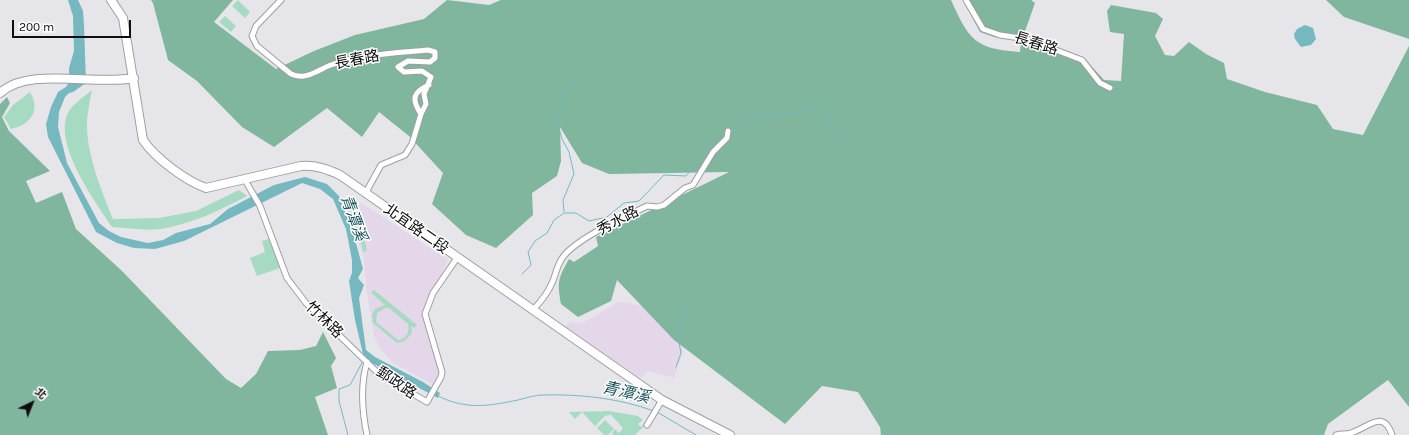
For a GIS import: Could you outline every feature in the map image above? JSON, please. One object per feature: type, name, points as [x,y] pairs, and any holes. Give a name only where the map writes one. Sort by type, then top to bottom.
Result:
[{"type":"main road","points":[[111,0],[123,18],[130,68],[134,78]]},
{"type":"main road","points":[[117,0],[126,15],[129,25],[135,67],[134,78]]},
{"type":"main road","points":[[0,93],[10,85],[28,80],[97,80],[134,78]]},
{"type":"main road","name":"北宜路二段","points":[[134,78],[142,137],[150,150],[196,185],[206,188],[301,166],[313,165],[340,175],[660,401],[730,435]]},
{"type":"street","name":"長春路","points":[[281,0],[256,26],[252,36],[257,46],[291,74],[297,77],[304,77],[330,65],[345,61],[432,50],[436,55],[430,62],[408,61],[398,67],[404,72],[422,70],[429,74],[431,77],[429,85]]},
{"type":"street","name":"長春路","points":[[966,0],[983,29],[1000,35],[1027,39],[1082,60],[1100,83],[1110,88]]},
{"type":"street","points":[[421,114],[417,108],[415,96],[418,91],[429,85]]},
{"type":"street","points":[[365,194],[381,165],[405,155],[412,144],[421,114],[426,104],[424,94],[429,85]]},
{"type":"street","name":"秀水路","points":[[533,310],[547,293],[552,284],[556,269],[568,251],[592,235],[647,206],[657,207],[664,205],[685,188],[693,185],[713,152],[727,138],[728,131]]},
{"type":"street","name":"竹林路","points":[[245,180],[260,206],[287,278],[293,287],[323,321],[367,362]]},
{"type":"street","name":"郵政路","points":[[367,362],[379,374],[427,402],[441,378],[441,364],[425,314],[433,293],[457,258]]},
{"type":"street","points":[[367,362],[363,377],[363,411],[367,435]]},
{"type":"street","points":[[644,418],[650,421],[660,401]]},
{"type":"street","points":[[1336,435],[1342,433],[1350,434],[1378,420],[1389,427],[1392,435]]},
{"type":"shaded area","points":[[361,203],[448,260],[423,315],[440,373],[434,385],[394,364],[381,350],[374,336],[367,293],[364,258],[347,210],[355,209]]},
{"type":"shaded area","points":[[619,302],[646,307],[680,337],[683,352],[674,378],[647,371],[642,378],[637,376],[565,326],[571,322],[582,323]]},
{"type":"green space","points":[[151,0],[233,0],[214,22],[276,69],[314,51],[355,35],[424,19],[447,0],[489,5],[501,0],[951,0],[963,25],[975,40],[983,45],[993,48],[1005,51],[1020,52],[1021,41],[994,37],[980,32],[963,0],[1031,0],[1035,3],[1024,34],[1084,58],[1104,80],[1121,81],[1124,34],[1110,32],[1107,11],[1111,5],[1156,13],[1163,19],[1155,36],[1165,55],[1174,56],[1189,42],[1206,54],[1224,63],[1227,79],[1265,92],[1317,105],[1333,129],[1363,135],[1409,46],[1409,407],[1388,380],[1328,424],[1324,435],[881,435],[880,427],[858,392],[822,386],[785,424],[674,340],[617,280],[611,301],[578,317],[561,304],[559,280],[565,266],[569,259],[574,262],[598,246],[596,237],[729,172],[609,174],[582,163],[560,127],[561,161],[557,176],[532,193],[533,215],[496,248],[466,235],[432,204],[443,173],[409,136],[379,112],[362,137],[327,108],[274,147],[242,127],[197,81],[168,60]]},
{"type":"green space","points":[[238,0],[250,12],[245,18],[232,6]]},
{"type":"green space","points":[[1326,0],[1409,0],[1409,39],[1344,17]]},
{"type":"green space","points":[[225,16],[236,26],[231,32],[219,22]]},
{"type":"green space","points":[[92,90],[87,121],[89,146],[95,171],[113,219],[159,218],[196,211],[239,190],[247,196],[206,216],[172,227],[149,230],[112,227],[77,171],[66,139],[65,124],[69,111],[77,102]]},
{"type":"green space","points":[[30,92],[34,105],[32,116],[24,124],[11,129],[4,117],[13,105]]},
{"type":"green space","points":[[7,97],[10,103],[2,117],[9,131],[50,171],[26,181],[36,203],[62,192],[76,229],[121,270],[226,379],[241,388],[256,374],[268,351],[300,350],[316,346],[323,332],[336,358],[331,366],[337,388],[315,397],[328,435],[0,435],[0,104]]},
{"type":"green space","points":[[354,211],[358,211],[367,251],[363,252]]},
{"type":"green space","points":[[269,239],[280,268],[257,276],[250,258],[265,252],[262,241]]},
{"type":"green space","points":[[374,290],[417,325],[414,328],[411,326],[412,333],[404,341],[397,343],[373,323],[372,315],[375,309],[385,305],[371,293]],"holes":[[[385,308],[389,308],[408,324],[408,333],[401,339],[398,340],[376,322],[377,313]]]},
{"type":"green space","points":[[609,411],[638,416],[643,420],[638,424],[641,427],[645,422],[645,425],[635,435],[613,435],[612,433],[615,429],[619,433],[623,428],[610,414],[608,416],[606,415],[595,426],[582,412],[575,419],[569,412]]},
{"type":"green space","points":[[605,420],[614,429],[608,435],[604,435],[597,428]]},
{"type":"water","points":[[68,0],[78,0],[83,11],[86,83],[65,97],[59,112],[58,127],[67,163],[99,223],[109,231],[121,237],[148,243],[163,240],[176,233],[210,224],[228,209],[274,185],[305,177],[327,184],[339,196],[354,236],[363,269],[358,278],[364,285],[359,298],[366,350],[375,357],[423,382],[440,393],[438,398],[372,363],[363,354],[355,320],[349,281],[352,273],[352,260],[346,229],[333,199],[320,189],[302,183],[184,241],[155,249],[134,248],[117,243],[96,232],[48,137],[46,124],[51,107],[58,92],[66,87],[69,82],[69,68],[74,51],[73,16]]},
{"type":"water","points":[[1305,25],[1313,28],[1316,39],[1311,45],[1301,47],[1295,39],[1294,34],[1297,29]]},
{"type":"waterway","points":[[564,212],[563,200],[574,174],[569,152],[562,139],[558,125],[565,93],[574,83],[573,79]]},
{"type":"waterway","points":[[730,132],[746,120],[771,114],[802,113],[815,108],[823,110],[835,133],[844,141]]},
{"type":"waterway","points":[[522,274],[531,265],[528,252],[535,241],[547,233],[554,220],[564,213],[576,213],[589,221],[607,217],[624,203],[639,201],[664,175],[686,176],[712,145],[726,135]]},
{"type":"waterway","points":[[676,367],[681,353],[678,337],[690,302]]},
{"type":"waterway","points":[[348,435],[339,401],[339,389],[350,385],[363,361]]},
{"type":"waterway","name":"青潭溪","points":[[438,396],[458,403],[478,406],[497,404],[539,395],[585,396],[627,403],[654,411]]},
{"type":"waterway","name":"青潭溪","points":[[657,412],[696,435]]}]
